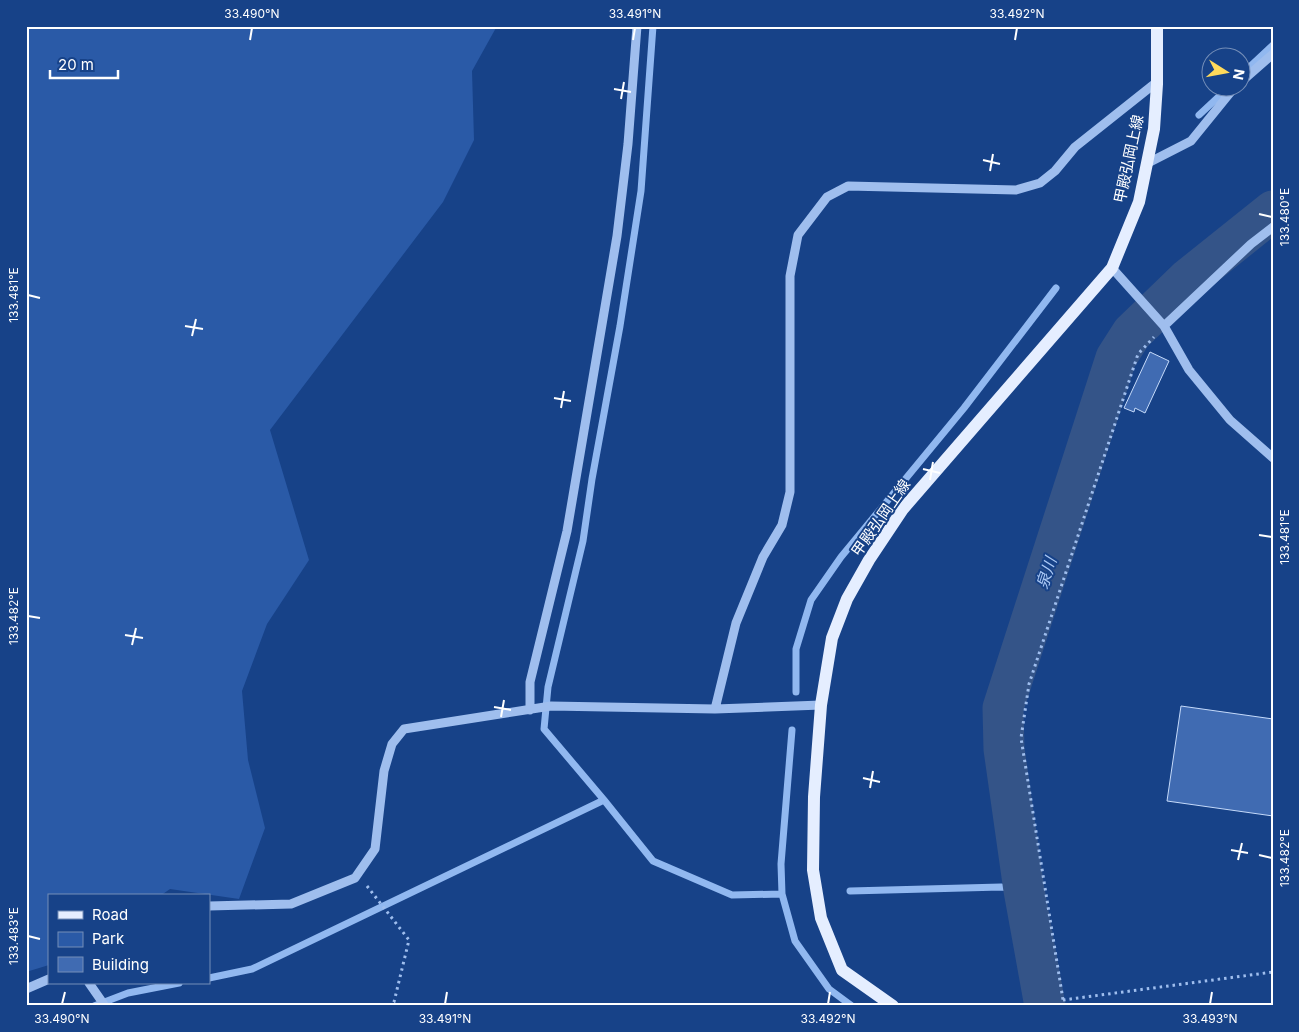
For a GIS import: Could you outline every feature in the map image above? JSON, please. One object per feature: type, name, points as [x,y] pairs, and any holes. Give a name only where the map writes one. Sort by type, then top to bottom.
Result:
[{"type":"main road","name":"甲殿弘岡上線","points":[[893,1006],[842,970],[821,918],[813,870],[814,797],[821,705],[832,638],[847,599],[869,560],[903,508],[1112,268],[1139,202],[1154,129],[1157,26]]},
{"type":"street","points":[[533,710],[530,682],[567,531],[617,236],[628,144],[637,26]]},
{"type":"street","points":[[1252,72],[1273,54]]},
{"type":"street","points":[[715,709],[736,623],[763,557],[782,525],[790,492],[790,276],[798,235],[827,197],[848,186],[1016,190],[1040,183],[1055,171],[1075,147],[1156,84]]},
{"type":"street","points":[[1146,164],[1191,141],[1226,98]]},
{"type":"street","points":[[1164,326],[1251,244],[1273,227]]},
{"type":"street","points":[[1112,268],[1164,326],[1189,370],[1230,420],[1273,458]]},
{"type":"street","points":[[210,906],[291,904],[355,878],[375,849],[384,771],[392,744],[404,729],[551,706],[715,709],[821,705]]},
{"type":"street","points":[[26,989],[48,979]]},
{"type":"street","points":[[90,984],[105,1006]]},
{"type":"path","points":[[1064,1006],[1021,738],[1022,729],[1029,684],[1138,354],[1164,326]]},
{"type":"path","points":[[371,891],[409,940],[394,1002],[390,1006]]},
{"type":"path","points":[[1063,1000],[1273,972]]},
{"type":"green space","points":[[26,26],[497,26],[472,71],[474,140],[443,202],[270,430],[309,560],[267,624],[242,691],[248,760],[265,828],[239,899],[170,889],[163,894],[48,894],[48,965],[26,972]]},
{"type":"building","points":[[1150,352],[1169,361],[1145,413],[1135,408],[1134,412],[1124,408]]},
{"type":"building","points":[[1181,706],[1273,719],[1273,816],[1167,801]]},
{"type":"waterway","points":[[653,26],[641,191],[583,541],[548,687],[544,729],[653,861],[732,895],[782,894]]},
{"type":"waterway","points":[[1252,65],[1273,45]]},
{"type":"waterway","points":[[1199,115],[1217,98]]},
{"type":"waterway","name":"泉川","points":[[1045,1006],[1024,890],[1004,749],[1003,708],[1116,358],[1132,333],[1188,279],[1273,211]]},
{"type":"waterway","points":[[796,692],[796,649],[811,600],[841,557],[964,408],[1056,288]]},
{"type":"waterway","points":[[792,730],[781,864],[782,894],[795,941],[829,989],[852,1006]]},
{"type":"waterway","points":[[210,978],[252,969],[604,800]]},
{"type":"waterway","points":[[850,891],[1001,887],[1024,890]]},
{"type":"waterway","points":[[94,1006],[128,993],[174,984]]}]
